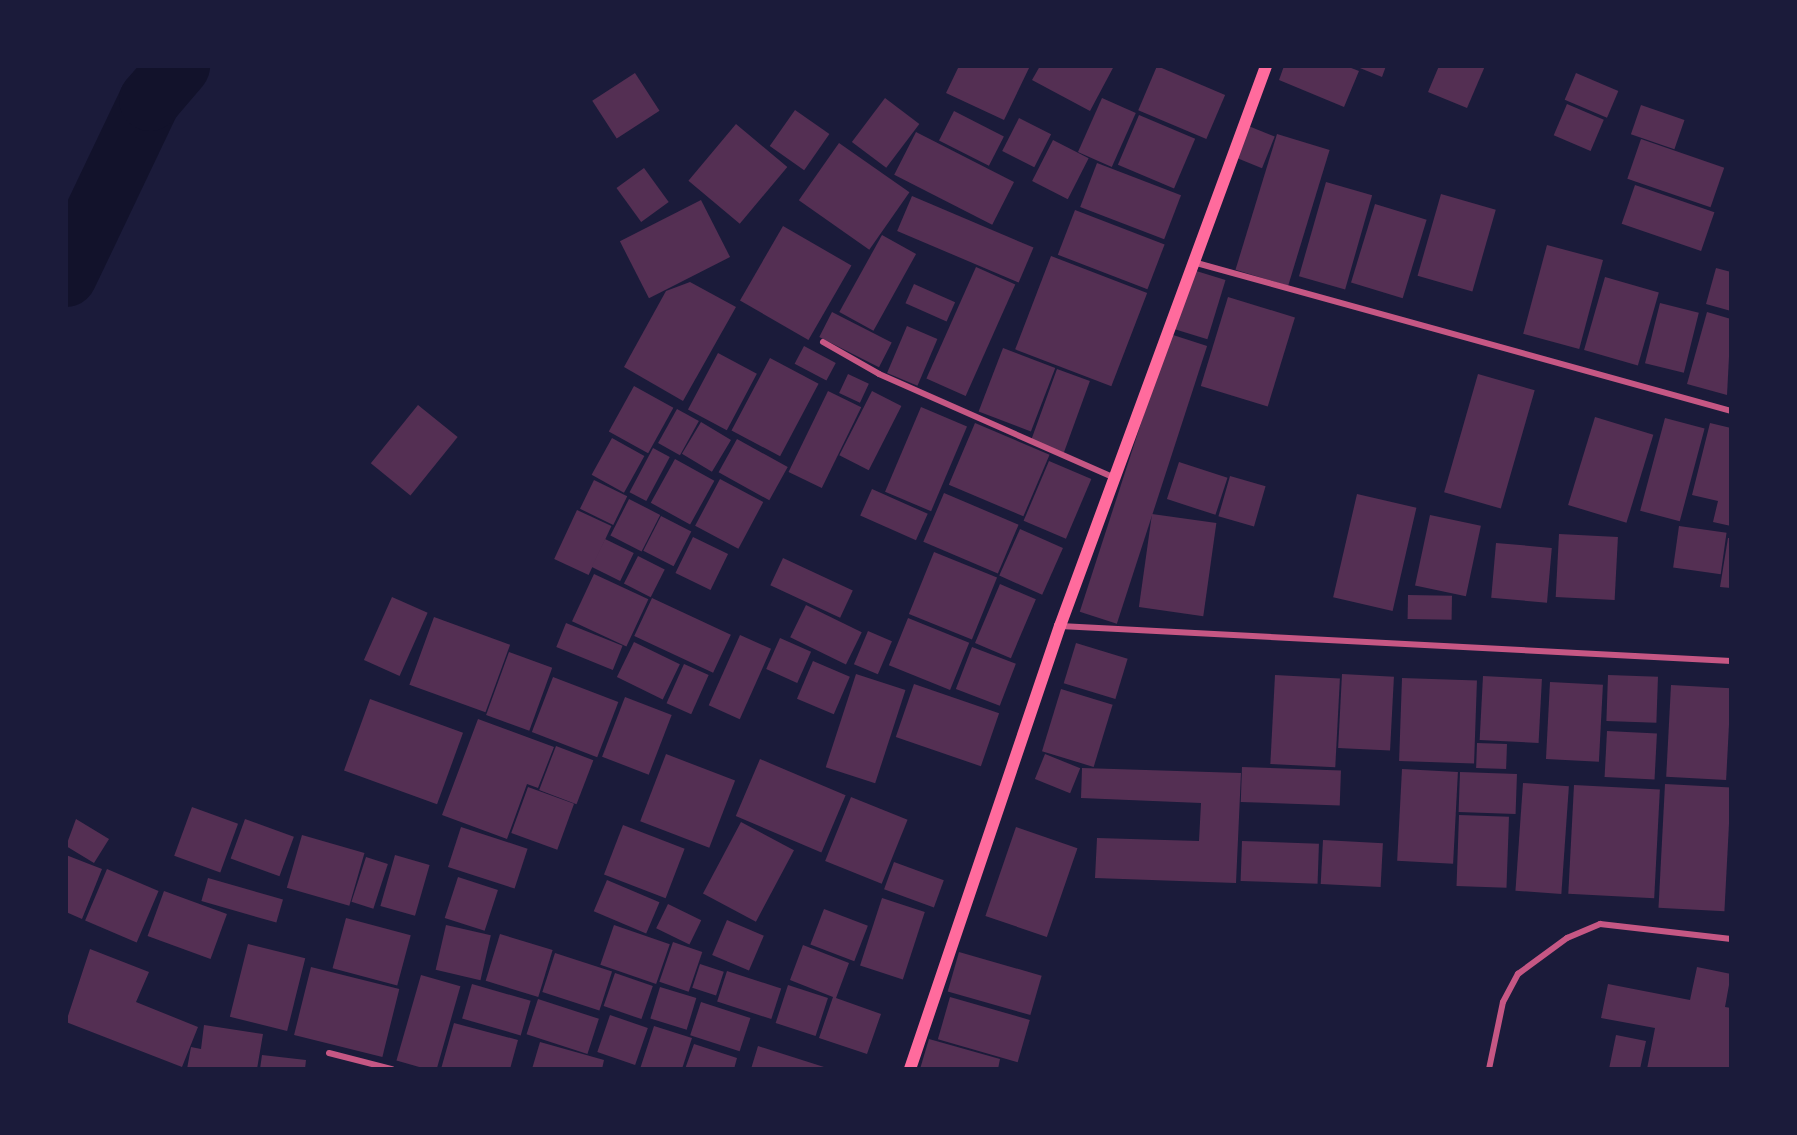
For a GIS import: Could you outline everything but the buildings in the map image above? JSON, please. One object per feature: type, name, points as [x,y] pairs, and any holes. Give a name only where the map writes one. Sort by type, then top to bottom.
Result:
[{"type":"main road","points":[[910,1069],[1060,626],[1266,66]]},
{"type":"street","points":[[1192,262],[1731,411]]},
{"type":"street","points":[[823,342],[879,374],[1113,477]]},
{"type":"street","points":[[1060,626],[1731,661]]},
{"type":"street","points":[[1489,1069],[1503,1002],[1518,974],[1567,938],[1600,924],[1731,939]]},
{"type":"street","points":[[329,1053],[392,1069]]},
{"type":"waterway","points":[[66,276],[150,100],[179,66]]}]
